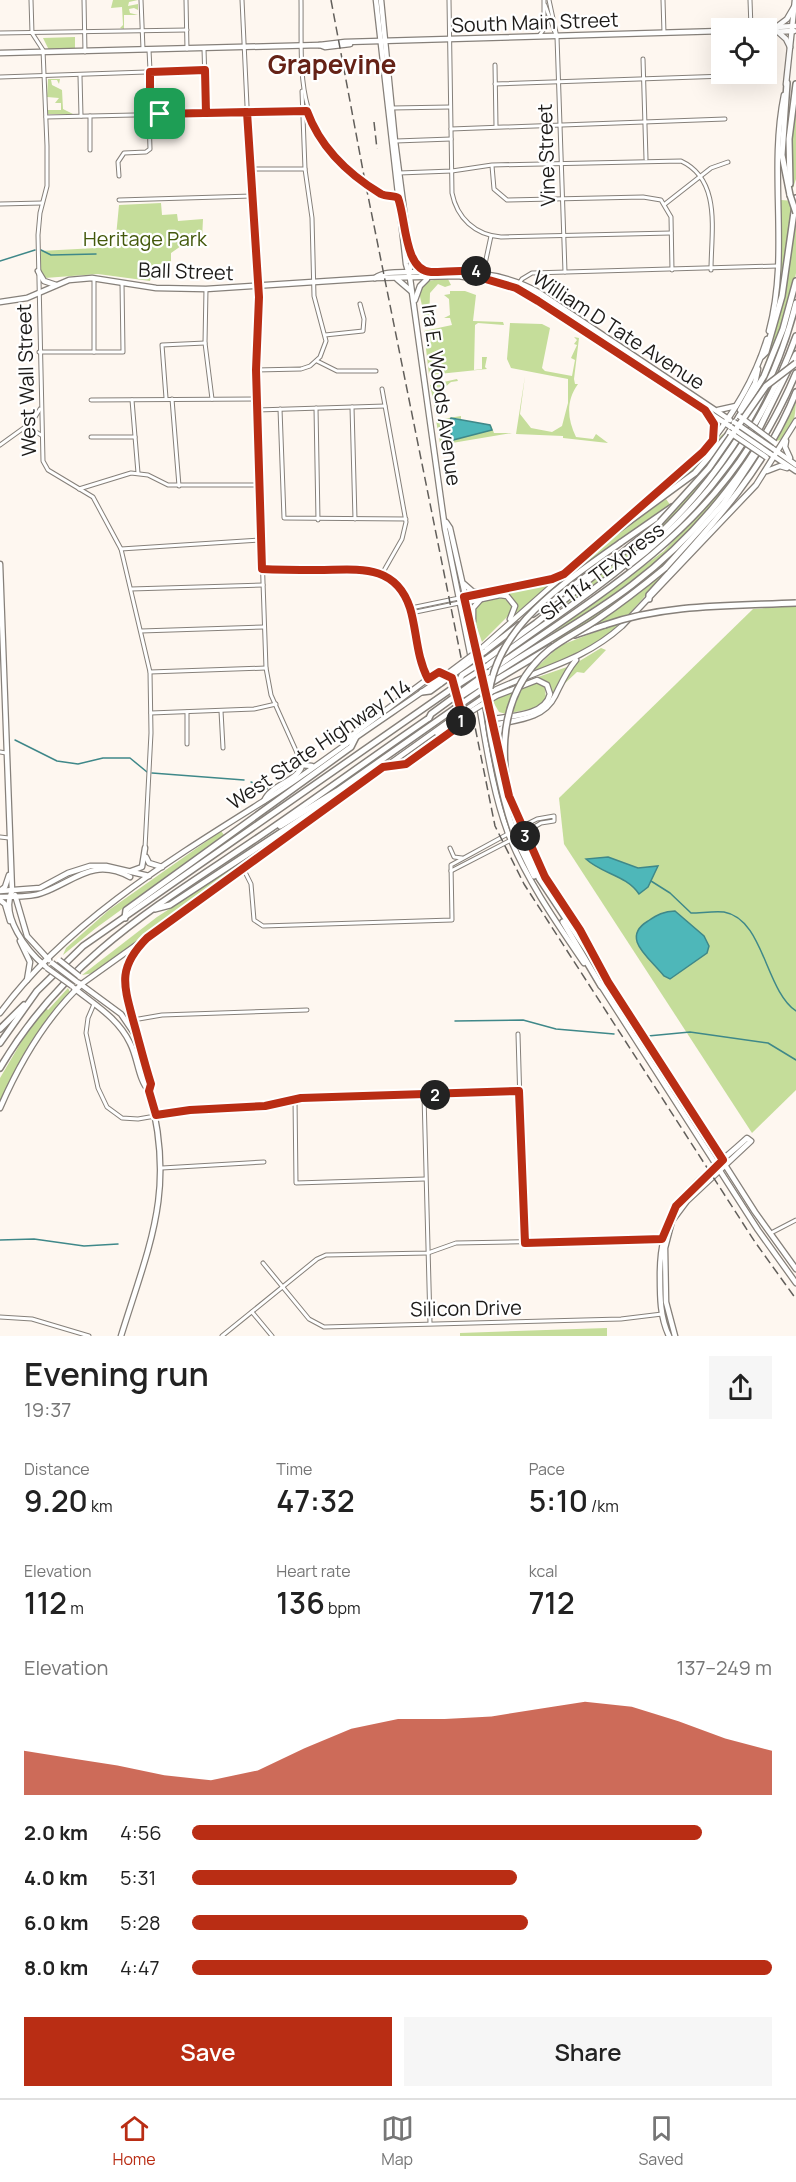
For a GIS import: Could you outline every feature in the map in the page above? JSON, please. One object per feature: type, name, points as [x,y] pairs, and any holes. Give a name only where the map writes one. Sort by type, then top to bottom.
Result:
[{"type":"highway","points":[[787,83],[782,155],[796,213]]},
{"type":"highway","points":[[762,356],[766,352],[782,296],[793,196],[789,139],[796,84]]},
{"type":"highway","points":[[605,539],[684,482],[727,436],[764,376],[783,329],[796,281]]},
{"type":"highway","points":[[486,663],[618,570],[665,529],[712,475],[744,429],[768,384],[796,303]]},
{"type":"highway","name":"SH 114 TEXpress","points":[[557,614],[565,612],[630,565],[669,532],[699,501],[731,461],[757,420],[782,372],[796,336]]},
{"type":"highway","name":"SH 114 TEXpress","points":[[489,678],[624,579],[654,555],[691,520],[745,453],[772,407],[796,354]]},
{"type":"highway","points":[[2,1041],[28,1002],[77,952],[457,685],[660,522],[709,468],[766,386],[796,363]]},
{"type":"highway","points":[[0,1068],[26,1026],[52,993],[86,959],[429,718],[613,598],[679,545],[729,488],[782,402],[796,373]]},
{"type":"highway","points":[[649,599],[649,595],[691,549],[756,469],[777,434],[796,392]]},
{"type":"highway","points":[[608,982],[539,878],[520,842],[503,753],[506,720],[518,687],[534,664],[548,651],[612,609],[665,568],[697,535],[734,489],[782,409],[782,402]]},
{"type":"highway","points":[[601,986],[535,878],[503,796],[488,724],[488,703],[493,674],[506,647],[533,611],[560,586],[681,499],[744,429]]},
{"type":"highway","points":[[422,692],[430,691],[484,648],[582,578],[626,550]]},
{"type":"highway","points":[[268,831],[277,828],[328,797],[454,709],[489,678],[553,645],[605,625],[642,615],[681,609],[796,603]]},
{"type":"highway","points":[[124,918],[126,910],[351,747],[356,737]]},
{"type":"highway","points":[[153,910],[170,905],[339,795],[346,793]]},
{"type":"highway","points":[[0,1029],[17,1009],[28,1002]]},
{"type":"highway","points":[[0,1075],[26,1026]]},
{"type":"main road","points":[[376,0],[392,108],[396,196],[406,264],[410,275]]},
{"type":"main road","points":[[381,0],[387,116],[409,249],[410,275]]},
{"type":"main road","points":[[777,29],[787,20],[795,2]]},
{"type":"main road","points":[[484,648],[703,452],[738,405],[758,366],[774,313],[779,266],[777,144],[795,29],[795,2]]},
{"type":"main road","points":[[777,29],[795,29]]},
{"type":"main road","points":[[777,29],[786,38],[791,50]]},
{"type":"main road","name":"South Main Street","points":[[0,53],[14,55],[86,53],[320,45],[340,42],[350,44],[711,31]]},
{"type":"main road","points":[[791,50],[796,40]]},
{"type":"main road","points":[[0,58],[14,55]]},
{"type":"main road","points":[[387,116],[394,131]]},
{"type":"main road","points":[[396,196],[404,215]]},
{"type":"main road","points":[[409,249],[415,264],[428,275],[420,286],[414,305]]},
{"type":"main road","points":[[406,264],[396,276],[405,282],[412,292]]},
{"type":"main road","points":[[38,271],[44,281],[56,285]]},
{"type":"main road","name":"Ball Street","points":[[0,302],[38,294],[69,280],[94,278],[156,288],[206,289],[375,278],[379,275],[410,275]]},
{"type":"main road","name":"William D Tate Avenue","points":[[410,275],[483,275],[520,283],[705,410],[727,421]]},
{"type":"main road","name":"Ira E. Woods Avenue","points":[[410,275],[446,522],[462,600]]},
{"type":"main road","name":"William D Tate Avenue","points":[[483,275],[516,288],[588,329]]},
{"type":"main road","points":[[758,366],[759,374],[739,416],[771,450]]},
{"type":"main road","name":"William D Tate Avenue","points":[[677,389],[714,409],[732,427],[795,467]]},
{"type":"main road","points":[[714,409],[724,411],[738,405]]},
{"type":"main road","points":[[705,410],[714,424],[713,440]]},
{"type":"main road","points":[[0,1108],[38,1036],[79,981],[90,977],[147,938],[346,793],[494,693],[578,657],[607,640],[649,599],[765,473],[796,422]]},
{"type":"main road","points":[[713,440],[721,432],[732,427],[771,450]]},
{"type":"main road","points":[[765,473],[771,450],[787,438]]},
{"type":"main road","points":[[787,438],[787,454],[795,467]]},
{"type":"main road","points":[[765,473],[780,466],[795,467]]},
{"type":"main road","name":"Ira E. Woods Avenue","points":[[446,522],[450,528],[461,578],[462,600]]},
{"type":"main road","points":[[0,564],[4,783],[16,932]]},
{"type":"main road","points":[[462,600],[552,579],[564,574]]},
{"type":"main road","points":[[461,578],[469,589],[482,596],[507,596],[513,601],[515,609],[512,617],[485,641],[484,648]]},
{"type":"main road","points":[[476,644],[472,611],[482,596]]},
{"type":"main road","points":[[462,600],[476,644],[506,785],[521,827],[545,877],[580,930],[608,982],[770,1234],[796,1269]]},
{"type":"main road","points":[[462,600],[498,799],[509,833],[530,879],[718,1168],[796,1282]]},
{"type":"main road","points":[[490,707],[507,719],[530,717],[545,710],[552,703],[562,678],[578,657]]},
{"type":"main road","points":[[346,744],[347,739],[428,679],[443,673],[454,681],[461,708],[460,723],[406,764],[383,767]]},
{"type":"main road","points":[[484,723],[507,719],[542,706],[550,697],[549,688],[542,681],[534,680],[494,693]]},
{"type":"main road","name":"West State Highway 114","points":[[0,1013],[27,980],[131,888],[209,833],[264,801],[422,692]]},
{"type":"main road","points":[[498,744],[500,730],[507,719]]},
{"type":"main road","points":[[264,801],[273,789],[300,772],[302,765],[309,767],[320,763]]},
{"type":"main road","points":[[145,848],[147,861],[154,866],[162,867]]},
{"type":"main road","points":[[124,871],[142,867],[145,848]]},
{"type":"main road","points":[[96,868],[130,877],[138,874],[144,863],[145,848]]},
{"type":"main road","points":[[121,1336],[156,1222],[162,1168],[156,1115],[149,1091],[144,1086],[134,1050],[125,1033],[116,1021],[45,966],[16,932],[5,904],[0,898],[53,886],[75,873],[96,868],[149,876]]},
{"type":"main road","points":[[0,891],[5,887],[10,872]]},
{"type":"main road","points":[[130,877],[131,888]]},
{"type":"main road","points":[[0,891],[12,894]]},
{"type":"main road","points":[[12,894],[27,936],[50,961],[121,1014],[133,1020]]},
{"type":"main road","points":[[20,938],[21,946],[30,962],[27,980]]},
{"type":"main road","points":[[147,938],[130,957],[124,976],[124,988],[151,1084],[149,1091]]},
{"type":"main road","points":[[63,946],[59,951],[59,960],[79,981]]},
{"type":"main road","points":[[121,1014],[136,1036]]},
{"type":"main road","points":[[658,1076],[668,1075]]},
{"type":"main road","points":[[669,1336],[664,1314],[664,1239],[679,1206],[749,1139]]},
{"type":"main road","points":[[664,1314],[675,1336]]},
{"type":"street","points":[[31,0],[32,33],[43,50],[43,54]]},
{"type":"street","points":[[84,0],[86,53]]},
{"type":"street","points":[[118,176],[118,162],[124,153],[146,152],[150,149],[150,72],[142,31],[141,0]]},
{"type":"street","points":[[186,0],[187,49]]},
{"type":"street","points":[[242,0],[260,328],[256,370],[266,668],[269,688],[302,765]]},
{"type":"street","points":[[256,370],[301,369],[317,361],[324,348],[325,335],[315,303],[313,282],[312,218],[306,169],[301,0]]},
{"type":"street","points":[[448,0],[452,193],[459,213],[472,227],[491,236],[671,233]]},
{"type":"street","name":"Vine Street","points":[[549,0],[557,37],[565,272]]},
{"type":"street","points":[[663,0],[664,33]]},
{"type":"street","points":[[750,0],[752,18]]},
{"type":"street","name":"Vine Street","points":[[544,1],[552,30],[557,37]]},
{"type":"street","name":"Vine Street","points":[[538,37],[544,29],[544,1]]},
{"type":"street","points":[[0,33],[187,30]]},
{"type":"street","points":[[204,49],[206,113]]},
{"type":"street","name":"West Wall Street","points":[[43,54],[48,178],[39,220],[38,271],[43,461],[48,470],[93,497],[121,549],[150,672],[151,713],[145,848]]},
{"type":"street","points":[[643,59],[646,160]]},
{"type":"street","points":[[495,65],[496,126]]},
{"type":"street","points":[[0,77],[205,70]]},
{"type":"street","points":[[80,76],[81,116]]},
{"type":"street","points":[[495,84],[711,77]]},
{"type":"street","points":[[392,108],[450,107]]},
{"type":"street","points":[[46,117],[305,111]]},
{"type":"street","points":[[305,111],[317,135],[339,161],[382,194],[396,196]]},
{"type":"street","points":[[90,116],[90,150]]},
{"type":"street","points":[[451,129],[725,119]]},
{"type":"street","points":[[394,141],[451,139]]},
{"type":"street","points":[[396,174],[452,171],[492,165],[681,161],[701,176],[710,196],[711,270]]},
{"type":"street","points":[[665,204],[715,165],[728,162]]},
{"type":"street","points":[[492,165],[493,187],[503,198],[643,197],[656,199],[665,204],[670,212],[672,270]]},
{"type":"street","points":[[250,170],[306,169]]},
{"type":"street","points":[[119,201],[252,196]]},
{"type":"street","points":[[0,204],[42,203]]},
{"type":"street","points":[[483,275],[491,236]]},
{"type":"street","points":[[516,288],[530,274],[711,270],[779,266]]},
{"type":"street","points":[[94,278],[94,352]]},
{"type":"street","points":[[39,352],[123,352],[122,283]]},
{"type":"street","points":[[206,289],[205,343],[212,399]]},
{"type":"street","points":[[325,335],[363,331],[364,319],[360,304]]},
{"type":"street","points":[[166,399],[162,345],[205,343]]},
{"type":"street","points":[[317,361],[337,371],[376,371]]},
{"type":"street","points":[[382,389],[406,519],[402,539],[382,574]]},
{"type":"street","points":[[172,399],[179,486]]},
{"type":"street","points":[[91,400],[257,399]]},
{"type":"street","points":[[132,400],[138,473]]},
{"type":"street","points":[[0,445],[37,418],[41,406]]},
{"type":"street","points":[[257,410],[385,406]]},
{"type":"street","points":[[352,407],[355,519]]},
{"type":"street","points":[[316,408],[318,520]]},
{"type":"street","points":[[280,409],[283,517],[291,520],[406,519]]},
{"type":"street","points":[[22,430],[33,430],[42,435]]},
{"type":"street","points":[[91,436],[135,437]]},
{"type":"street","points":[[79,489],[109,477],[138,473],[168,485],[260,485]]},
{"type":"street","points":[[121,549],[261,540]]},
{"type":"street","points":[[262,569],[360,568],[382,574],[399,588],[410,611],[422,666],[428,679]]},
{"type":"street","points":[[131,589],[263,585]]},
{"type":"street","points":[[410,611],[462,600]]},
{"type":"street","points":[[141,631],[264,627]]},
{"type":"street","points":[[150,672],[266,668]]},
{"type":"street","points":[[151,713],[254,709],[276,704]]},
{"type":"street","points":[[221,711],[223,748]]},
{"type":"street","points":[[187,712],[187,744]]},
{"type":"street","points":[[242,867],[251,884],[254,920],[262,927],[452,920],[451,871],[451,865],[537,819],[554,816],[554,821],[541,823],[451,871]]},
{"type":"street","points":[[0,837],[9,838]]},
{"type":"street","points":[[450,848],[454,857],[466,857]]},
{"type":"street","points":[[474,853],[476,858]]},
{"type":"street","points":[[94,1004],[88,1018],[86,1033],[104,1103],[122,1118],[190,1110],[265,1106],[295,1099],[519,1091]]},
{"type":"street","points":[[133,1020],[162,1015],[307,1010]]},
{"type":"street","points":[[518,1034],[525,1243]]},
{"type":"street","points":[[424,1095],[430,1323]]},
{"type":"street","points":[[295,1099],[296,1183],[426,1179]]},
{"type":"street","points":[[162,1168],[264,1162]]},
{"type":"street","points":[[770,1234],[796,1220]]},
{"type":"street","points":[[222,1336],[282,1286],[317,1259],[326,1255],[428,1252],[451,1244],[471,1243],[664,1239]]},
{"type":"street","name":"Silicon Drive","points":[[263,1263],[309,1318],[318,1325],[621,1319],[664,1314]]},
{"type":"street","points":[[252,1312],[272,1336]]},
{"type":"street","points":[[0,1317],[32,1319],[89,1336]]},
{"type":"green space","points":[[113,0],[138,0],[129,2],[128,6],[138,4],[138,10],[129,9],[130,13],[138,15],[124,15],[124,29],[120,28],[123,25],[122,7],[111,8]]},
{"type":"green space","points":[[75,37],[75,49],[49,50],[43,38]]},
{"type":"green space","points":[[48,79],[60,79],[59,84],[57,80],[51,80],[52,85],[62,90],[63,109],[73,114],[48,114],[47,110],[61,110],[61,103],[55,103],[59,98],[47,97]]},
{"type":"green space","points":[[796,97],[796,179],[793,188],[790,141]]},
{"type":"green space","points":[[781,200],[794,201],[780,289]]},
{"type":"green space","name":"Heritage Park","points":[[161,203],[162,215],[177,214],[178,221],[203,219],[202,239],[191,239],[171,253],[171,262],[154,265],[150,281],[98,274],[45,278],[41,275],[40,251],[115,247],[119,205]]},
{"type":"green space","points":[[796,212],[794,286],[783,323],[763,371],[776,328]]},
{"type":"green space","points":[[448,279],[451,285],[445,287],[438,284],[430,293],[429,322],[426,324],[419,292],[427,281]]},
{"type":"green space","points":[[450,291],[465,291],[476,295],[473,321],[503,322],[504,325],[478,323],[475,325],[474,370],[482,369],[482,357],[487,357],[485,367],[487,369],[429,375],[424,331],[452,325],[450,318],[444,318],[450,315],[449,299],[444,295],[450,294]]},
{"type":"green space","points":[[510,323],[542,324],[550,328],[542,368],[545,371],[572,376],[575,360],[571,358],[577,345],[574,344],[577,340],[574,337],[579,338],[574,379],[575,384],[578,384],[571,397],[569,410],[571,423],[576,437],[593,439],[596,434],[608,443],[563,438],[563,436],[516,434],[525,376],[520,414],[531,428],[552,432],[562,426],[568,403],[568,379],[511,368],[507,359]]},
{"type":"green space","points":[[457,379],[458,381],[451,382],[442,392],[437,406],[441,414],[436,414],[430,385]]},
{"type":"green space","points":[[796,397],[793,424],[787,435],[776,441]]},
{"type":"green space","points":[[461,416],[461,419],[453,418],[448,421],[450,437],[453,440],[491,425],[494,433],[512,433],[452,443],[452,446],[441,449],[436,420]]},
{"type":"green space","points":[[724,433],[711,454],[700,465],[638,513]]},
{"type":"green space","points":[[706,477],[675,516],[636,553],[552,614],[649,535]]},
{"type":"green space","points":[[728,481],[720,494],[693,525],[657,561],[595,609],[551,634],[664,551]]},
{"type":"green space","points":[[666,499],[671,506],[566,578],[618,533]]},
{"type":"green space","points":[[689,547],[629,614],[585,629],[656,579]]},
{"type":"green space","points":[[679,549],[636,589],[554,643],[552,641],[632,589]]},
{"type":"green space","points":[[552,582],[515,614],[513,600],[505,593]]},
{"type":"green space","points":[[504,598],[512,606],[512,612],[482,642],[474,619],[476,607],[482,601]]},
{"type":"green space","points":[[796,606],[796,1090],[752,1133],[564,844],[559,798],[753,609]]},
{"type":"green space","points":[[621,622],[591,646],[532,672],[559,646]]},
{"type":"green space","points":[[601,648],[606,650],[584,673],[577,672],[562,686],[573,665]]},
{"type":"green space","points":[[567,667],[551,699],[551,687],[538,677]]},
{"type":"green space","points":[[536,682],[545,687],[546,700],[536,708],[510,713],[522,687]]},
{"type":"green space","points":[[516,688],[506,714],[499,712],[492,700]]},
{"type":"green space","points":[[456,723],[455,727],[407,761],[398,763]]},
{"type":"green space","points":[[221,831],[224,835],[96,928],[63,955],[66,948],[109,910]]},
{"type":"green space","points":[[251,856],[94,973],[82,975],[157,917]]},
{"type":"green space","points":[[68,988],[70,992],[40,1030],[0,1103],[0,1078],[23,1039],[46,1008],[48,1010]]},
{"type":"green space","points":[[607,1328],[607,1336],[460,1336],[460,1333]]},
{"type":"water","points":[[451,418],[490,425],[492,430],[453,440],[448,424]]},
{"type":"water","points":[[608,857],[638,868],[658,866],[648,887],[639,894],[621,879],[586,859]]},
{"type":"water","points":[[675,911],[704,936],[709,946],[707,953],[670,979],[664,976],[645,955],[637,941],[637,934],[640,927],[654,917]]},
{"type":"waterway","points":[[0,261],[35,250]]},
{"type":"waterway","points":[[41,250],[51,255],[96,254]]},
{"type":"waterway","points":[[15,740],[57,761],[78,764],[103,758],[130,758],[147,772]]},
{"type":"waterway","points":[[152,773],[244,780]]},
{"type":"waterway","points":[[251,782],[267,789]]},
{"type":"waterway","points":[[651,881],[670,893],[691,913],[724,912],[737,917],[748,927],[777,988],[796,1011]]},
{"type":"waterway","points":[[455,1021],[523,1020],[556,1029],[614,1034]]},
{"type":"waterway","points":[[648,1036],[690,1032],[768,1043],[796,1060]]},
{"type":"waterway","points":[[0,1240],[34,1239],[84,1246],[118,1244]]},
{"type":"railway","points":[[331,0],[364,176],[495,826],[524,884],[755,1242],[796,1299]]},
{"type":"railway","points":[[374,122],[377,149]]},
{"type":"district","name":"Grapevine","points":[[332,64]]},
{"type":"route","points":[[160,114],[150,114],[152,111],[150,72],[205,70],[206,113],[307,111],[317,135],[339,161],[382,194],[398,198],[404,215],[411,257],[417,266],[428,272],[470,270],[483,273],[482,278],[516,288],[570,320],[705,410],[714,424],[713,440],[703,452],[564,574],[552,579],[464,597],[479,653],[506,785],[532,850],[545,877],[580,930],[608,982],[723,1160],[676,1206],[662,1239],[525,1243],[519,1091],[301,1098],[265,1106],[190,1110],[156,1115],[149,1091],[151,1084],[124,988],[124,976],[130,957],[147,938],[383,767],[406,764],[456,729],[462,715],[452,678],[439,672],[428,679],[422,666],[409,606],[399,588],[388,578],[375,571],[360,568],[262,569],[256,370],[260,328],[259,297],[257,280],[255,234],[250,170],[247,112],[160,114]]}]
